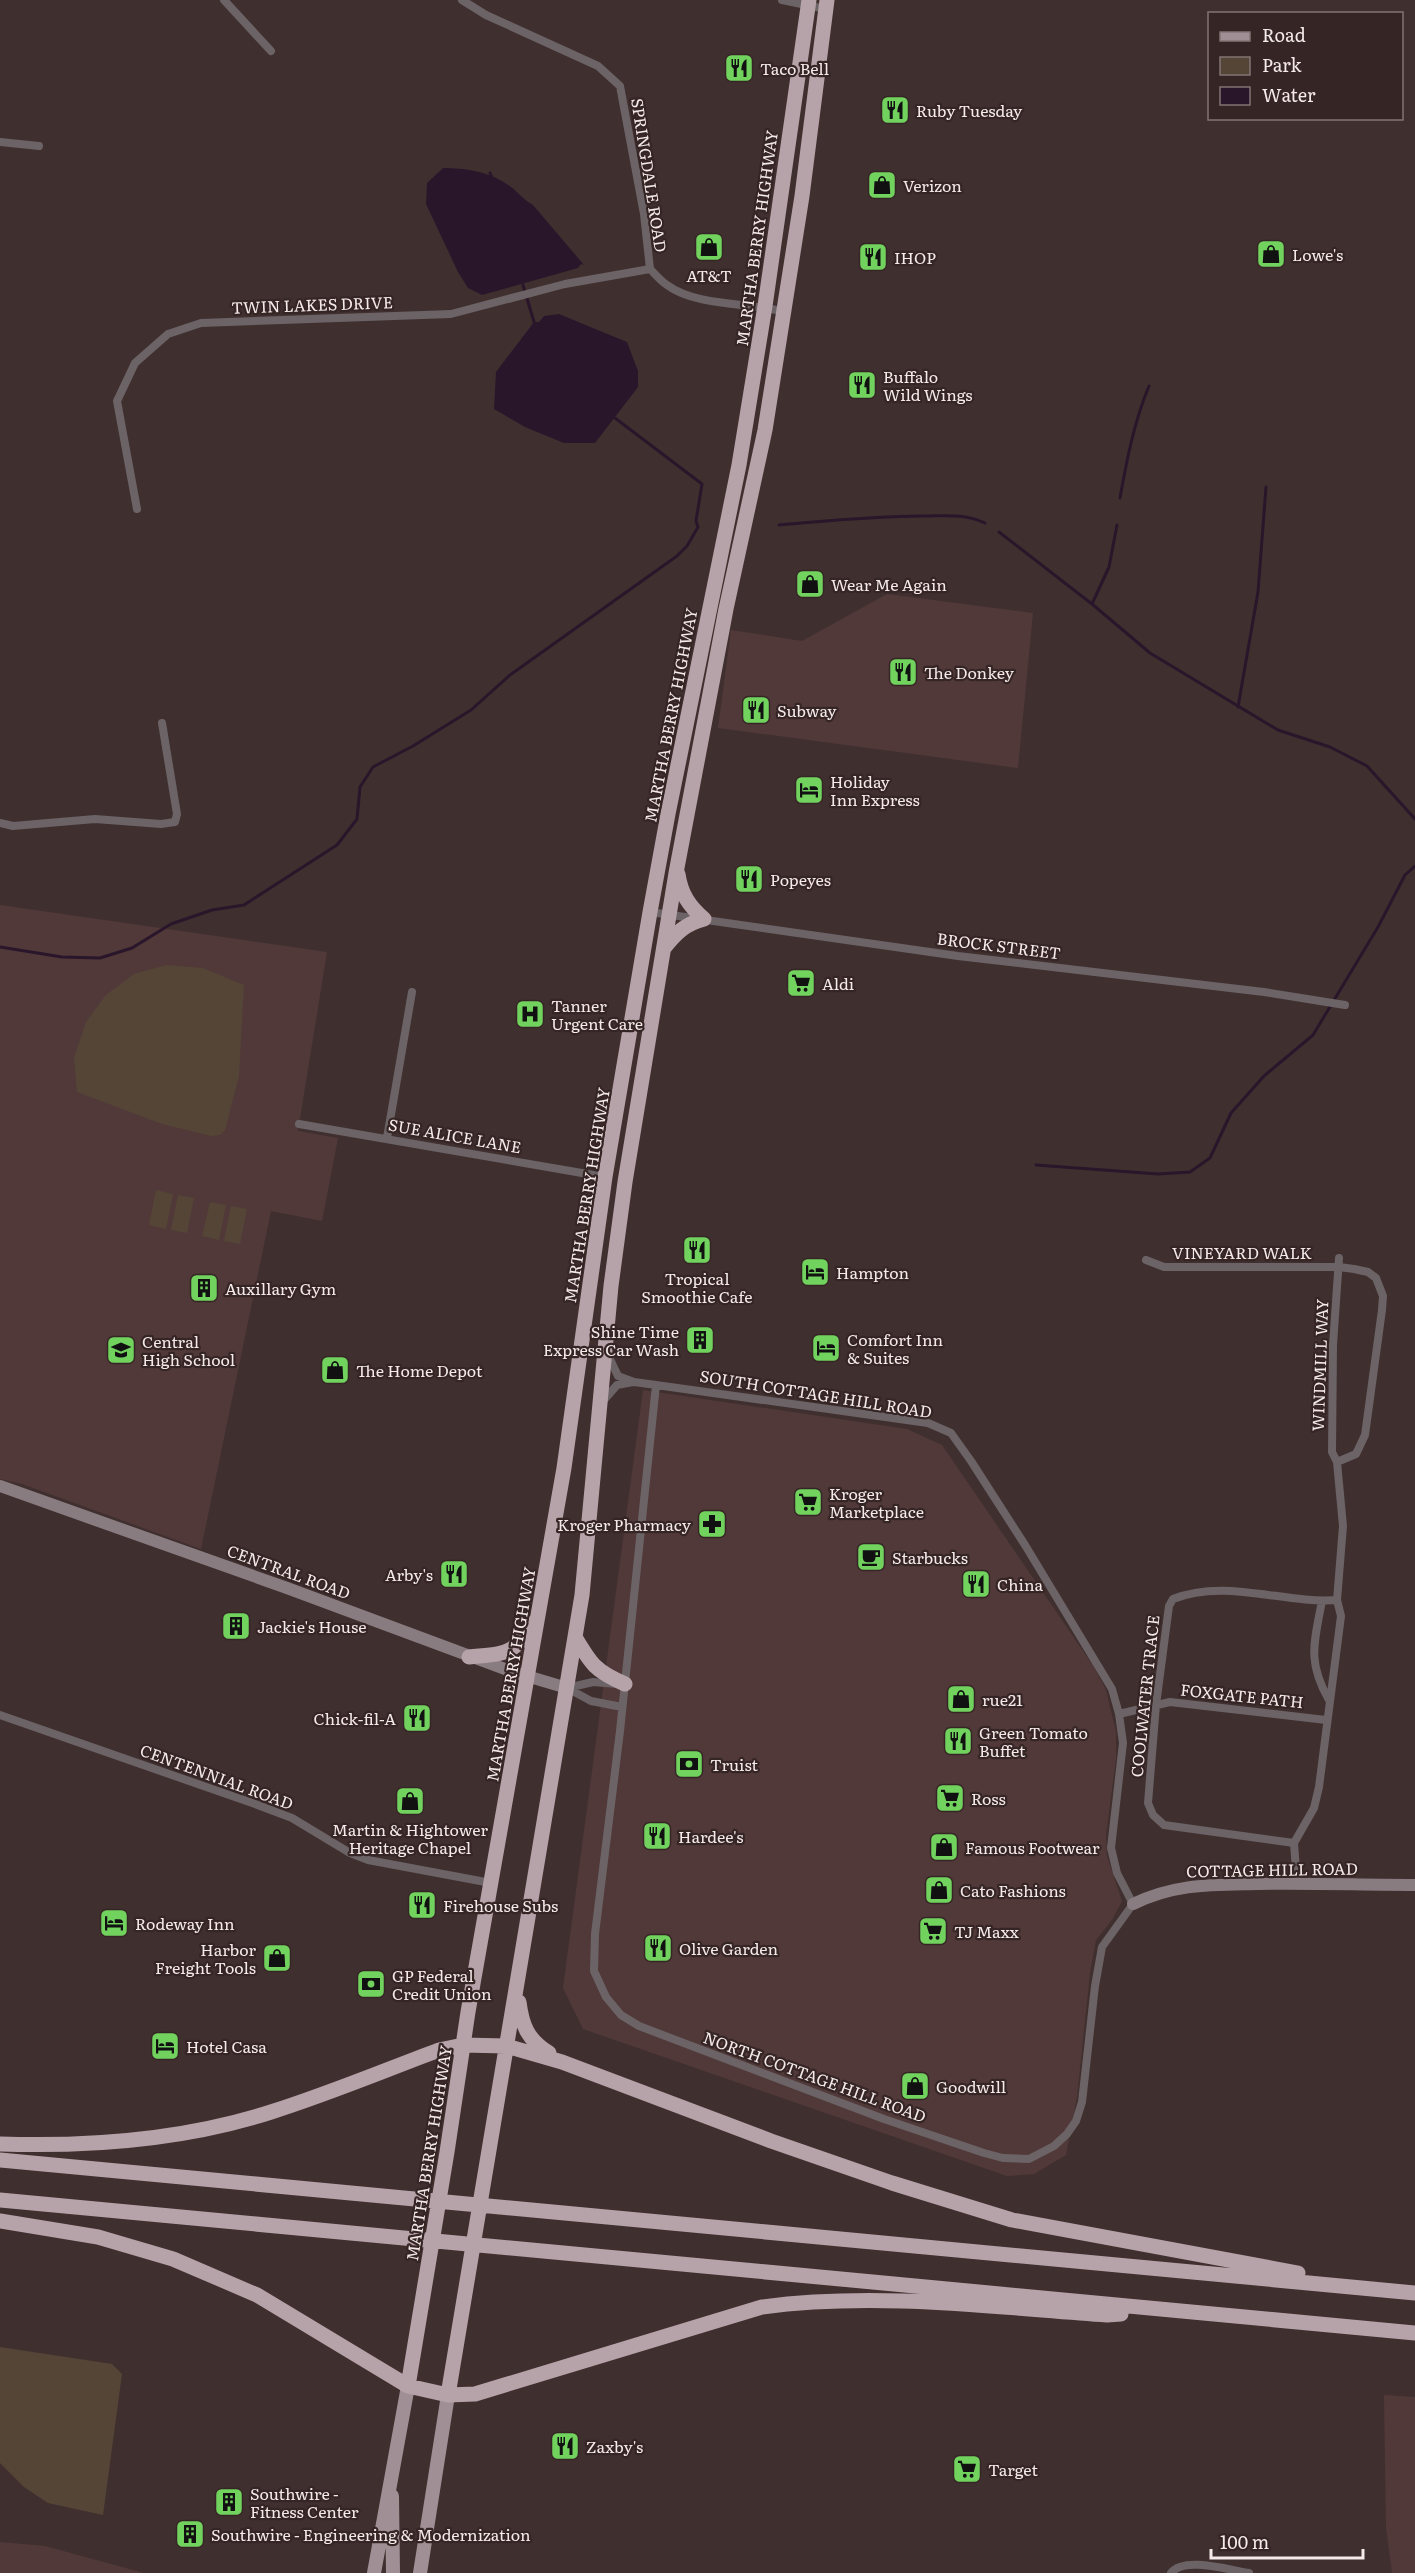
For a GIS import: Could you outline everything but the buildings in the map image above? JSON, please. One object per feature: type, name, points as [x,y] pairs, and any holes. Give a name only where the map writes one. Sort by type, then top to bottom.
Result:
[{"type":"highway","name":"MARTHA BERRY HIGHWAY","points":[[408,2385],[426,2286],[463,2045],[564,1468],[605,1177],[650,912],[739,465],[765,306],[808,3]]},
{"type":"highway","points":[[448,2395],[567,1688],[586,1562],[611,1286],[625,1182],[668,914],[726,609],[765,430],[785,312],[826,5]]},
{"type":"highway","points":[[677,868],[685,898],[692,909],[704,919]]},
{"type":"highway","points":[[663,950],[679,929],[704,919]]},
{"type":"highway","points":[[605,1177],[625,1182]]},
{"type":"highway","points":[[469,1657],[506,1653],[515,1649],[538,1617]]},
{"type":"highway","points":[[575,1637],[590,1662],[602,1674],[625,1684]]},
{"type":"highway","points":[[517,1987],[522,2024],[526,2032],[539,2048],[562,2062]]},
{"type":"highway","points":[[0,2144],[94,2144],[201,2130],[271,2112],[439,2050],[463,2045],[506,2046],[562,2062],[771,2141],[892,2183],[1012,2220],[1290,2271],[1365,2288]]},
{"type":"highway","points":[[0,2160],[1415,2292]]},
{"type":"highway","points":[[0,2200],[1415,2333]]},
{"type":"highway","points":[[0,2221],[98,2237],[194,2267],[268,2301],[408,2385],[448,2395],[475,2394],[762,2307],[793,2302],[915,2301],[1107,2315],[1167,2310]]},
{"type":"main road","name":"MARTHA BERRY HIGHWAY","points":[[374,2573],[408,2385]]},
{"type":"main road","points":[[420,2573],[448,2395]]},
{"type":"main road","points":[[391,2476],[394,2518],[393,2573]]},
{"type":"street","points":[[224,0],[271,51]]},
{"type":"street","name":"SPRINGDALE ROAD","points":[[462,0],[486,15],[598,66],[620,86],[644,214],[650,269],[668,286],[691,296],[765,306],[785,312]]},
{"type":"street","points":[[782,0],[826,5]]},
{"type":"street","points":[[0,142],[39,146]]},
{"type":"street","name":"TWIN LAKES DRIVE","points":[[137,509],[117,401],[135,363],[168,334],[201,323],[451,314],[565,284],[650,269]]},
{"type":"street","points":[[0,823],[13,826],[95,819],[161,824],[175,822],[177,814],[162,723]]},
{"type":"street","name":"BROCK STREET","points":[[650,912],[958,956],[1254,991],[1345,1005]]},
{"type":"street","points":[[387,1138],[412,993]]},
{"type":"street","name":"SUE ALICE LANE","points":[[299,1124],[605,1177]]},
{"type":"street","name":"VINEYARD WALK","points":[[1146,1260],[1164,1267],[1339,1262]]},
{"type":"street","points":[[1337,1462],[1356,1454],[1365,1435],[1383,1296],[1376,1278],[1368,1272],[1339,1262]]},
{"type":"street","name":"WINDMILL WAY","points":[[1294,1843],[1314,1808],[1319,1787],[1341,1616],[1337,1600],[1343,1526],[1337,1462],[1332,1452],[1333,1345],[1339,1262]]},
{"type":"street","points":[[605,1348],[618,1376],[634,1382]]},
{"type":"street","points":[[600,1406],[617,1385],[634,1382]]},
{"type":"street","name":"SOUTH COTTAGE HILL ROAD","points":[[634,1382],[928,1423],[951,1433],[1019,1536],[1112,1689],[1119,1714],[1123,1743],[1111,1848],[1117,1873],[1133,1904]]},
{"type":"street","points":[[622,1707],[656,1385]]},
{"type":"street","name":"CENTRAL ROAD","points":[[0,1486],[287,1588],[469,1657],[528,1678],[567,1688],[591,1701],[622,1707]]},
{"type":"street","name":"COOLWATER TRACE","points":[[1294,1843],[1164,1825],[1153,1815],[1148,1803],[1166,1623],[1173,1599],[1184,1595],[1242,1591],[1322,1601],[1337,1600]]},
{"type":"street","points":[[1322,1601],[1313,1657],[1317,1677],[1329,1700]]},
{"type":"street","name":"CENTRAL ROAD","points":[[567,1688],[593,1682],[625,1684]]},
{"type":"street","name":"FOXGATE PATH","points":[[1119,1714],[1170,1702],[1326,1720]]},
{"type":"street","name":"NORTH COTTAGE HILL ROAD","points":[[622,1707],[595,1934],[594,1971],[606,1997],[621,2015],[639,2026],[884,2119],[984,2153],[1003,2158],[1029,2158],[1054,2146],[1067,2134],[1076,2121],[1082,2102],[1095,1986],[1102,1947],[1133,1904]]},
{"type":"street","name":"CENTENNIAL ROAD","points":[[0,1715],[292,1818],[350,1853],[368,1860],[491,1883]]},
{"type":"street","points":[[1294,1843],[1297,1883]]},
{"type":"street","name":"COTTAGE HILL ROAD","points":[[1133,1904],[1153,1894],[1186,1886],[1297,1883],[1415,1885]]},
{"type":"street","points":[[1173,2570],[1187,2563],[1249,2573]]},
{"type":"shaded area","points":[[887,594],[1033,613],[1018,768],[718,728],[731,630],[802,641]]},
{"type":"shaded area","name":"Central High School","points":[[0,905],[327,952],[298,1131],[338,1138],[322,1221],[271,1211],[201,1549],[22,1484],[0,1479]]},
{"type":"shaded area","points":[[643,1390],[907,1429],[942,1445],[1094,1667],[1106,1690],[1116,1732],[1116,1759],[1106,1835],[1107,1856],[1122,1901],[1112,1920],[1096,1940],[1090,1973],[1077,2097],[1066,2155],[1034,2174],[1007,2176],[583,2029],[563,1988]]},
{"type":"shaded area","points":[[1384,2395],[1415,2397],[1415,2573],[1392,2573],[1386,2527]]},
{"type":"shaded area","points":[[0,2542],[45,2546],[144,2573],[0,2573]]},
{"type":"green space","points":[[166,965],[203,968],[244,985],[239,1076],[225,1130],[220,1135],[211,1136],[162,1124],[77,1092],[74,1058],[86,1022],[106,995],[134,974]]},
{"type":"green space","points":[[156,1190],[173,1194],[166,1229],[149,1225]]},
{"type":"green space","points":[[178,1195],[194,1198],[187,1233],[171,1230]]},
{"type":"green space","points":[[210,1202],[226,1205],[219,1240],[202,1236]]},
{"type":"green space","points":[[231,1206],[247,1209],[240,1244],[224,1241]]},
{"type":"green space","points":[[0,2347],[112,2364],[122,2374],[103,2515],[48,2503],[24,2487],[0,2463]]},
{"type":"water","points":[[443,168],[478,172],[504,182],[533,205],[584,265],[581,264],[578,268],[482,295],[468,288],[426,204],[427,183]]},
{"type":"water","points":[[559,314],[627,342],[638,371],[638,387],[595,443],[564,443],[525,427],[494,409],[496,372],[534,322],[539,322],[544,316]]},
{"type":"waterway","points":[[490,173],[492,178]]},
{"type":"waterway","points":[[523,285],[534,322]]},
{"type":"waterway","points":[[1120,498],[1135,427],[1149,386]]},
{"type":"waterway","points":[[0,947],[62,957],[100,958],[132,948],[171,924],[212,910],[244,905],[337,845],[357,819],[360,787],[373,767],[413,746],[471,710],[510,675],[677,556],[687,546],[698,527],[696,521],[702,484],[615,418]]},
{"type":"waterway","points":[[1238,707],[1258,592],[1266,487]]},
{"type":"waterway","points":[[779,525],[904,516],[962,516],[985,523]]},
{"type":"waterway","points":[[1092,604],[1109,567],[1117,525]]},
{"type":"waterway","points":[[999,532],[1092,604],[1150,653],[1278,730],[1330,747],[1367,766],[1415,819]]},
{"type":"waterway","points":[[1036,1165],[1158,1174],[1190,1172],[1210,1158],[1231,1113],[1264,1076],[1313,1035],[1378,927],[1405,875],[1415,866]]},
{"type":"place","name":"Taco Bell","points":[[739,68]]},
{"type":"place","name":"Ruby Tuesday","points":[[895,110]]},
{"type":"place","name":"Verizon","points":[[882,185]]},
{"type":"place","name":"AT&T","points":[[709,247]]},
{"type":"place","name":"Lowe's","points":[[1271,254]]},
{"type":"place","name":"IHOP","points":[[873,257]]},
{"type":"place","name":"Buffalo Wild Wings","points":[[862,385]]},
{"type":"place","name":"Wear Me Again","points":[[810,584]]},
{"type":"place","name":"The Donkey","points":[[903,672]]},
{"type":"place","name":"Subway","points":[[756,710]]},
{"type":"place","name":"Holiday Inn Express","points":[[809,790]]},
{"type":"place","name":"Popeyes","points":[[749,879]]},
{"type":"place","name":"Aldi","points":[[801,983]]},
{"type":"place","name":"Tanner Urgent Care","points":[[530,1014]]},
{"type":"place","name":"Tropical Smoothie Cafe","points":[[697,1250]]},
{"type":"place","name":"Hampton","points":[[815,1272]]},
{"type":"place","name":"Auxillary Gym","points":[[204,1288]]},
{"type":"place","name":"Shine Time Express Car Wash","points":[[700,1340]]},
{"type":"place","name":"Comfort Inn & Suites","points":[[826,1348]]},
{"type":"place","name":"Central High School","points":[[121,1350]]},
{"type":"place","name":"The Home Depot","points":[[335,1370]]},
{"type":"place","name":"Kroger Marketplace","points":[[808,1502]]},
{"type":"place","name":"Kroger Pharmacy","points":[[712,1524]]},
{"type":"place","name":"Starbucks","points":[[871,1557]]},
{"type":"place","name":"Arby's","points":[[454,1574]]},
{"type":"place","name":"China","points":[[976,1584]]},
{"type":"place","name":"Jackie's House","points":[[236,1626]]},
{"type":"place","name":"rue21","points":[[961,1699]]},
{"type":"place","name":"Chick-fil-A","points":[[417,1718]]},
{"type":"place","name":"Green Tomato Buffet","points":[[958,1741]]},
{"type":"place","name":"Truist","points":[[689,1764]]},
{"type":"place","name":"Ross","points":[[950,1798]]},
{"type":"place","name":"Martin & Hightower Heritage Chapel","points":[[410,1801]]},
{"type":"place","name":"Hardee's","points":[[657,1836]]},
{"type":"place","name":"Famous Footwear","points":[[944,1847]]},
{"type":"place","name":"Cato Fashions","points":[[939,1890]]},
{"type":"place","name":"Firehouse Subs","points":[[422,1905]]},
{"type":"place","name":"Rodeway Inn","points":[[114,1923]]},
{"type":"place","name":"TJ Maxx","points":[[933,1931]]},
{"type":"place","name":"Olive Garden","points":[[658,1948]]},
{"type":"place","name":"Harbor Freight Tools","points":[[277,1958]]},
{"type":"place","name":"GP Federal Credit Union","points":[[371,1984]]},
{"type":"place","name":"Hotel Casa","points":[[165,2046]]},
{"type":"place","name":"Goodwill","points":[[915,2086]]},
{"type":"place","name":"Zaxby's","points":[[565,2446]]},
{"type":"place","name":"Target","points":[[967,2469]]},
{"type":"place","name":"Southwire - Fitness Center","points":[[229,2502]]},
{"type":"place","name":"Southwire - Engineering & Modernization","points":[[190,2534]]}]
